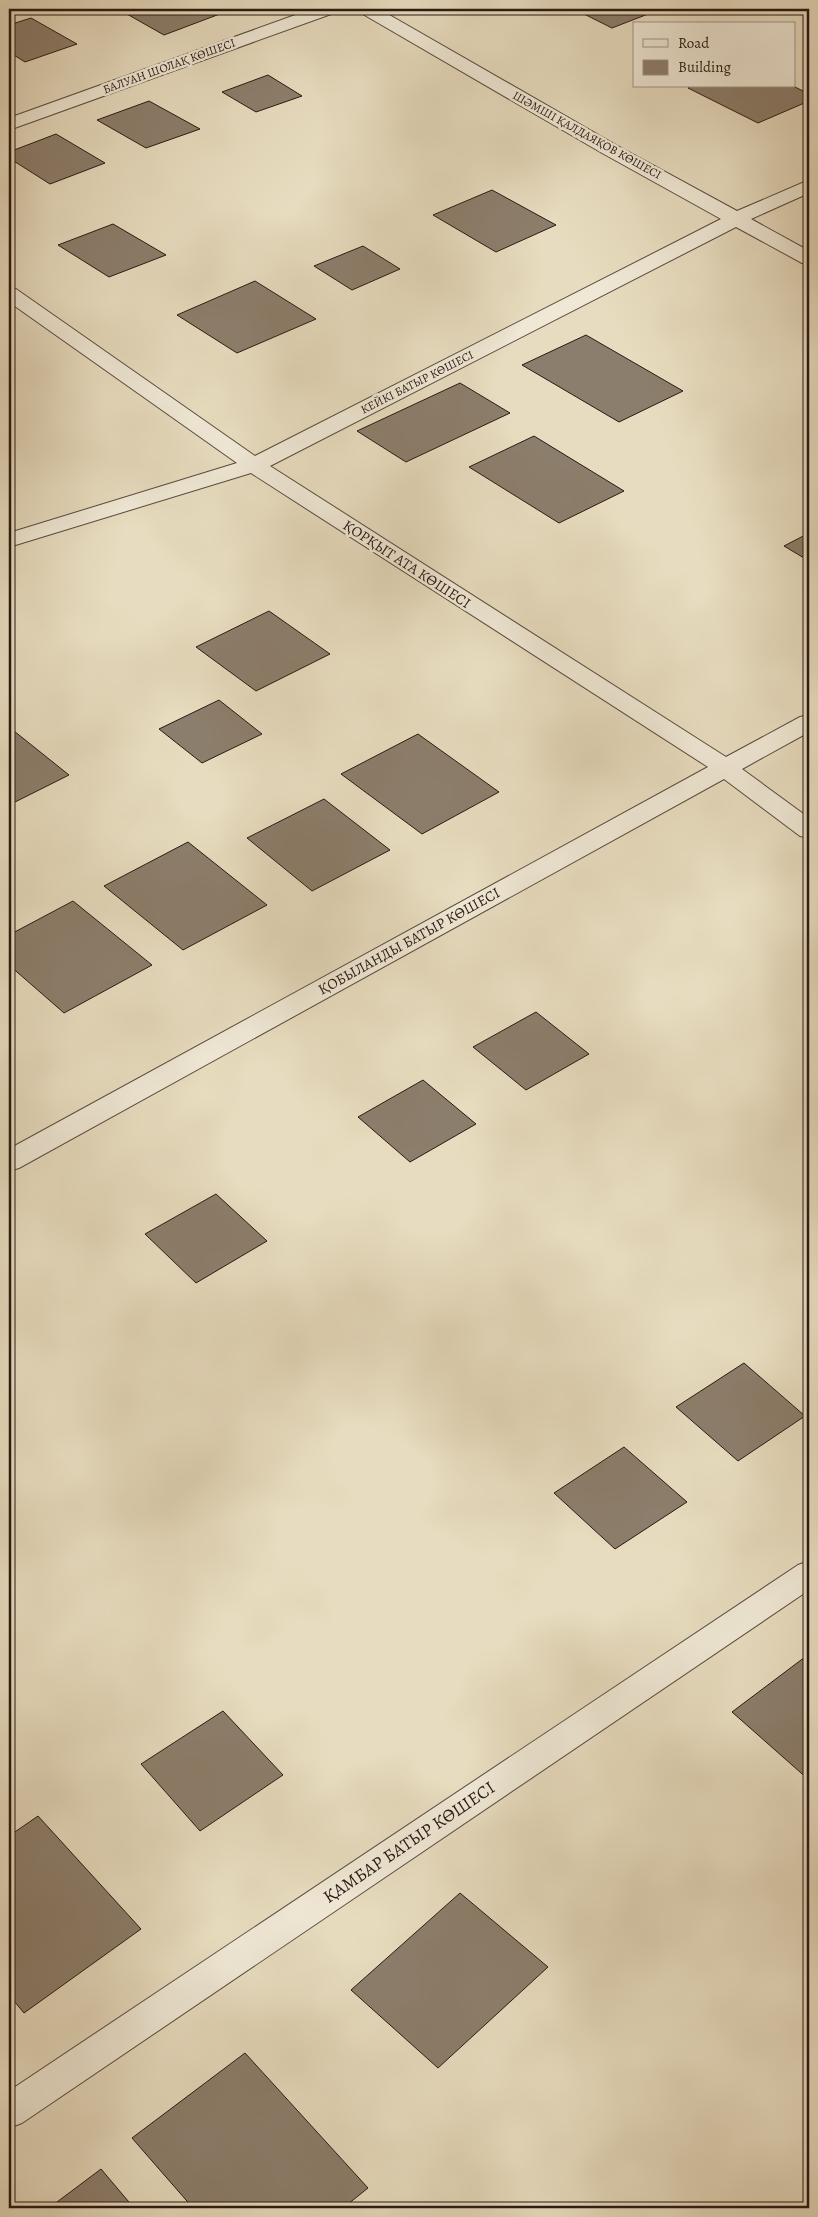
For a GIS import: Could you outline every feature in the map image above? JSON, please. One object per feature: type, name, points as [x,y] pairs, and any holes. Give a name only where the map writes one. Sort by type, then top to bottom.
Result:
[{"type":"street","name":"БАЛУАН ШОЛАҚ КӨШЕСІ","points":[[9,124],[328,9]]},
{"type":"street","name":"ШӘМШІ ҚАЛДАЯҚОВ КӨШЕСІ","points":[[367,9],[609,149],[738,218],[809,259]]},
{"type":"street","name":"КЕЙКІ БАТЫР КӨШЕСІ","points":[[9,540],[254,465],[738,218],[809,186]]},
{"type":"street","name":"ҚОРҚЫТ АТА КӨШЕСІ","points":[[9,293],[254,465],[724,768],[809,830]]},
{"type":"street","name":"ҚОБЫЛАНДЫ БАТЫР КӨШЕСІ","points":[[9,1161],[809,722]]},
{"type":"street","name":"ҚАМБАР БАТЫР КӨШЕСІ","points":[[9,2111],[809,1574]]},
{"type":"building","points":[[118,9],[233,9],[164,35]]},
{"type":"building","points":[[574,9],[661,9],[612,28]]},
{"type":"building","points":[[31,18],[77,44],[25,62],[9,52],[9,25]]},
{"type":"building","points":[[268,75],[302,96],[256,112],[222,92]]},
{"type":"building","points":[[688,88],[796,88],[809,94],[809,101],[758,123]]},
{"type":"building","points":[[149,101],[200,129],[146,148],[97,120]]},
{"type":"building","points":[[56,134],[105,163],[50,184],[9,158],[9,152]]},
{"type":"building","points":[[492,190],[556,225],[496,252],[433,215]]},
{"type":"building","points":[[113,224],[166,255],[109,277],[58,245]]},
{"type":"building","points":[[363,246],[400,269],[352,290],[314,266]]},
{"type":"building","points":[[255,281],[316,319],[237,353],[177,315]]},
{"type":"building","points":[[586,335],[683,391],[619,422],[522,365]]},
{"type":"building","points":[[460,383],[510,413],[406,462],[357,431]]},
{"type":"building","points":[[534,436],[624,491],[559,523],[469,467]]},
{"type":"building","points":[[809,533],[809,561],[784,546]]},
{"type":"building","points":[[269,611],[330,654],[256,691],[196,647]]},
{"type":"building","points":[[219,700],[262,734],[202,763],[159,729]]},
{"type":"building","points":[[9,727],[69,775],[9,805]]},
{"type":"building","points":[[418,734],[499,792],[422,834],[341,774]]},
{"type":"building","points":[[324,799],[390,850],[312,891],[247,838]]},
{"type":"building","points":[[188,842],[267,905],[183,950],[104,886]]},
{"type":"building","points":[[73,901],[152,965],[64,1013],[9,965],[9,935]]},
{"type":"building","points":[[536,1012],[589,1054],[526,1090],[473,1047]]},
{"type":"building","points":[[423,1080],[476,1124],[410,1162],[358,1117]]},
{"type":"building","points":[[216,1194],[267,1241],[196,1283],[145,1234]]},
{"type":"building","points":[[744,1363],[805,1416],[738,1461],[676,1407]]},
{"type":"building","points":[[624,1447],[687,1502],[615,1549],[554,1493]]},
{"type":"building","points":[[809,1654],[809,1780],[732,1712]]},
{"type":"building","points":[[223,1711],[283,1775],[200,1831],[141,1764]]},
{"type":"building","points":[[38,1816],[141,1929],[24,2013],[9,1995],[9,1836]]},
{"type":"building","points":[[460,1893],[548,1967],[438,2068],[351,1990]]},
{"type":"building","points":[[245,2053],[368,2188],[343,2208],[193,2208],[132,2138]]},
{"type":"building","points":[[101,2169],[134,2208],[49,2208]]}]
